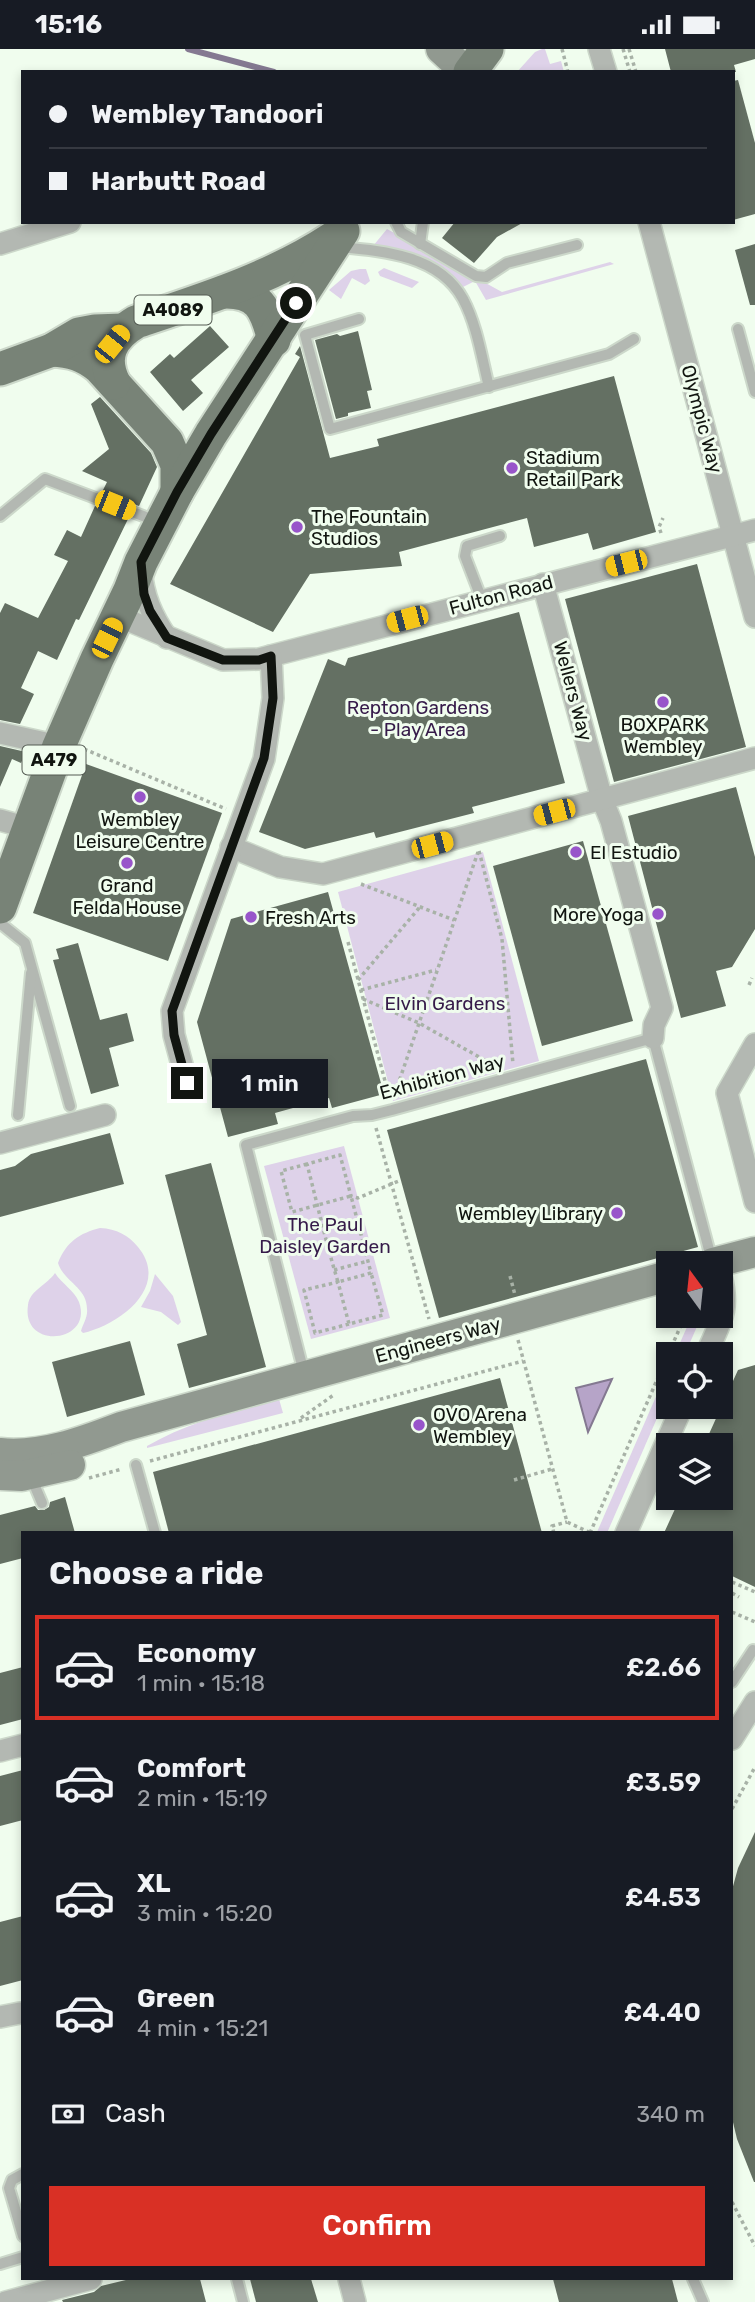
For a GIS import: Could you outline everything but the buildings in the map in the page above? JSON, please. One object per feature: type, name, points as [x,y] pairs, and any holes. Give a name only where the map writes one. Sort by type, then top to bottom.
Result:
[{"type":"main road","points":[[470,70],[487,49]]},
{"type":"main road","points":[[158,433],[184,442],[211,434],[342,233]]},
{"type":"main road","name":"A4089","points":[[114,383],[108,372],[108,356],[112,344],[123,330],[136,322],[267,275],[342,233]]},
{"type":"main road","name":"A4089","points":[[224,292],[241,292],[253,297],[262,307],[274,340]]},
{"type":"main road","name":"A4089","points":[[0,369],[52,350],[79,334],[123,330]]},
{"type":"main road","points":[[52,350],[78,353],[89,358],[167,442],[177,465],[177,492]]},
{"type":"main road","name":"A479","points":[[0,907],[14,824],[71,748],[118,616],[141,562],[211,434]]},
{"type":"street","points":[[441,49],[466,70]]},
{"type":"street","points":[[599,49],[605,70]]},
{"type":"street","points":[[0,244],[64,224]]},
{"type":"street","name":"Olympic Way","points":[[650,224],[755,617]]},
{"type":"street","name":"Fulton Road","points":[[118,616],[223,660],[259,660],[755,530]]},
{"type":"street","points":[[141,562],[144,594],[150,611],[167,638]]},
{"type":"street","name":"Wellers Way","points":[[543,584],[662,1008],[654,1025],[653,1038]]},
{"type":"street","points":[[187,1083],[174,1035],[172,1011],[264,758],[273,698],[271,656]]},
{"type":"street","points":[[0,733],[71,748]]},
{"type":"street","points":[[231,847],[280,867],[323,874],[482,840],[602,799],[748,760]]},
{"type":"street","points":[[755,1044],[727,1093],[755,1202]]},
{"type":"street","points":[[0,1143],[105,1115]]},
{"type":"street","points":[[733,1260],[755,1252]]},
{"type":"street","name":"Engineers Way","points":[[12,1465],[39,1453],[121,1427],[656,1279]]},
{"type":"street","points":[[627,1531],[677,1419]]},
{"type":"street","points":[[733,1737],[755,1702]]},
{"type":"street","points":[[0,1751],[21,1746]]},
{"type":"street","points":[[6,2302],[87,2280]]},
{"type":"street","points":[[349,2280],[355,2302]]},
{"type":"lane","points":[[397,224],[401,232],[476,276],[486,277],[507,263],[577,245]]},
{"type":"lane","points":[[420,244],[423,224]]},
{"type":"lane","points":[[342,233],[421,263],[445,276],[456,287],[467,307],[489,387]]},
{"type":"lane","points":[[359,319],[305,335],[330,429],[609,354],[634,339]]},
{"type":"lane","points":[[738,329],[755,392]]},
{"type":"lane","points":[[0,516],[45,479],[161,523]]},
{"type":"lane","points":[[482,600],[465,556],[467,546],[500,536]]},
{"type":"lane","points":[[0,923],[25,943],[70,1106]]},
{"type":"lane","points":[[18,1115],[32,967]]},
{"type":"lane","points":[[653,1038],[713,1251]]},
{"type":"lane","name":"Exhibition Way","points":[[305,1377],[246,1145],[353,1116],[372,1115],[392,1107],[653,1038]]},
{"type":"lane","points":[[12,1465],[42,1503]]},
{"type":"lane","points":[[136,1465],[154,1531]]},
{"type":"lane","points":[[733,1680],[753,1650]]},
{"type":"lane","points":[[21,2175],[12,2180],[9,2188],[21,2229]]},
{"type":"lane","points":[[0,2264],[21,2258]]},
{"type":"lane","points":[[237,2280],[243,2302]]},
{"type":"lane","points":[[693,2280],[703,2302]]},
{"type":"path","points":[[562,49],[567,70]]},
{"type":"path","points":[[623,49],[628,70]]},
{"type":"path","points":[[629,49],[635,70]]},
{"type":"path","points":[[661,535],[659,527],[663,518]]},
{"type":"path","points":[[71,748],[228,810]]},
{"type":"path","points":[[392,1107],[482,840]]},
{"type":"path","points":[[482,840],[502,939],[514,1076]]},
{"type":"path","points":[[330,872],[454,920]]},
{"type":"path","points":[[358,980],[420,907]]},
{"type":"path","points":[[348,942],[392,1107]]},
{"type":"path","points":[[361,991],[437,970]]},
{"type":"path","points":[[750,985],[752,978]]},
{"type":"path","points":[[363,999],[419,1023],[514,1076]]},
{"type":"path","points":[[372,1115],[435,1342]]},
{"type":"path","points":[[371,1273],[304,1290],[315,1333],[383,1315],[371,1273],[351,1196],[340,1155],[281,1171],[292,1212],[351,1196],[358,1198],[401,1180]]},
{"type":"path","points":[[307,1164],[349,1324]]},
{"type":"path","points":[[334,1270],[368,1261]]},
{"type":"path","points":[[510,1276],[516,1300]]},
{"type":"path","points":[[591,1531],[680,1328]]},
{"type":"path","points":[[515,1331],[566,1522]]},
{"type":"path","points":[[185,1451],[523,1361]]},
{"type":"path","points":[[297,1421],[344,1388]]},
{"type":"path","points":[[514,1480],[552,1469]]},
{"type":"path","points":[[553,1531],[552,1526],[566,1522],[586,1531]]},
{"type":"path","points":[[733,1582],[755,1592]]},
{"type":"path","points":[[733,1594],[739,1597]]},
{"type":"path","points":[[733,1612],[755,1622]]},
{"type":"path","points":[[733,1807],[755,1767]]},
{"type":"path","points":[[733,2204],[755,2246]]},
{"type":"green space","points":[[545,49],[550,64],[561,61],[563,70],[519,70],[535,52]]},
{"type":"green space","points":[[387,229],[502,292],[610,262],[614,264],[486,300],[475,281],[463,287],[442,269],[422,258],[373,246]]},
{"type":"green space","points":[[384,268],[419,282],[412,288],[380,276],[378,272]]},
{"type":"green space","points":[[366,269],[370,281],[365,285],[352,278],[341,299],[329,290],[351,271]]},
{"type":"green space","name":"Elvin Gardens","points":[[483,852],[539,1061],[393,1101],[338,892]]},
{"type":"green space","name":"The Paul Daisley Garden","points":[[344,1146],[390,1318],[311,1339],[264,1166]]},
{"type":"green space","points":[[100,1228],[117,1231],[138,1247],[147,1262],[148,1276],[145,1290],[125,1313],[97,1329],[83,1333],[81,1331],[87,1315],[86,1301],[58,1263],[65,1249],[75,1239]]},
{"type":"green space","points":[[55,1273],[77,1298],[81,1316],[76,1326],[68,1333],[56,1336],[35,1330],[29,1320],[28,1305],[35,1291]]},
{"type":"green space","points":[[155,1274],[173,1296],[181,1322],[178,1325],[161,1312],[141,1307]]},
{"type":"green space","points":[[687,1328],[696,1328],[690,1342],[680,1342]]},
{"type":"green space","points":[[656,1397],[657,1419],[608,1531],[597,1531]]},
{"type":"green space","points":[[279,1399],[283,1413],[147,1448],[195,1424]]},
{"type":"shaded area","points":[[612,1379],[588,1432],[576,1388]]},
{"type":"waterway","points":[[188,49],[267,70]]},
{"type":"place","name":"Stadium Retail Park","points":[[512,468]]},
{"type":"place","name":"The Fountain Studios","points":[[297,527]]},
{"type":"place","name":"BOXPARK Wembley","points":[[663,702]]},
{"type":"place","name":"Wembley Leisure Centre","points":[[140,797]]},
{"type":"place","name":"El Estudio","points":[[576,852]]},
{"type":"place","name":"Grand Felda House","points":[[127,863]]},
{"type":"place","name":"More Yoga","points":[[658,914]]},
{"type":"place","name":"Fresh Arts","points":[[251,917]]},
{"type":"place","name":"Wembley Library","points":[[617,1213]]},
{"type":"place","name":"OVO Arena Wembley","points":[[419,1425]]},
{"type":"route","points":[[187,1083],[174,1035],[172,1011],[264,758],[273,698],[271,656],[259,660],[223,660],[167,638],[150,611],[144,594],[141,562],[211,434],[296,303]]},
{"type":"park label","name":"Repton Gardens - Play Area","points":[[418,718]]}]
